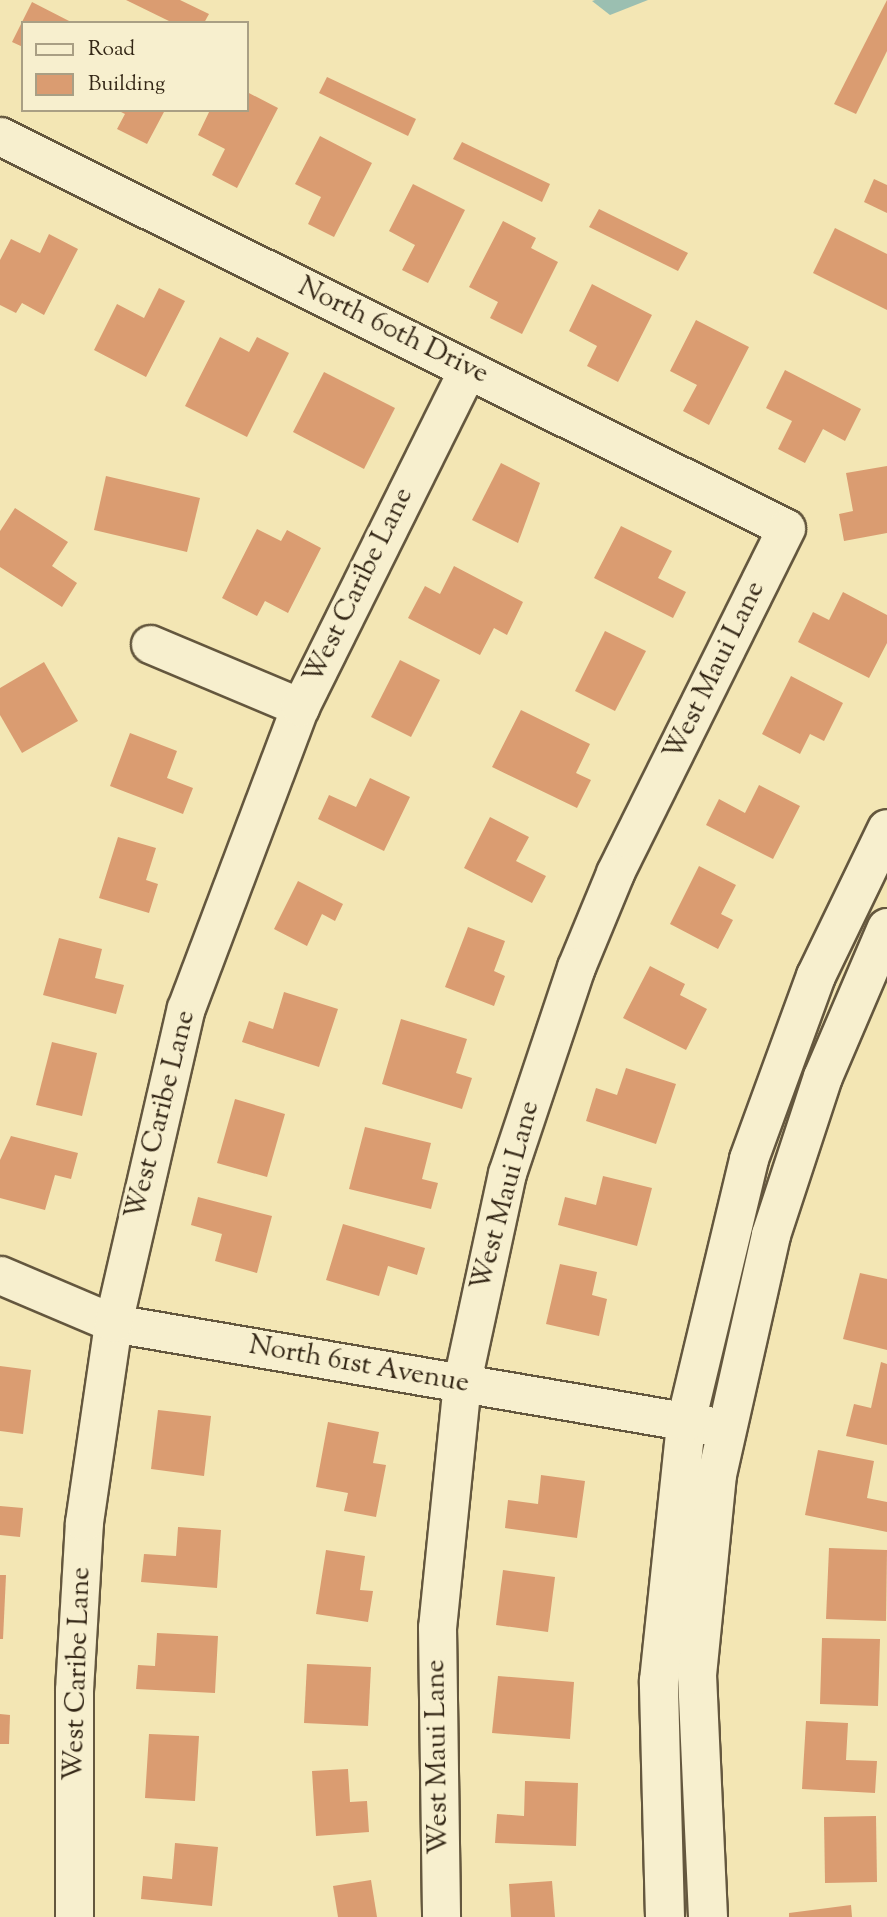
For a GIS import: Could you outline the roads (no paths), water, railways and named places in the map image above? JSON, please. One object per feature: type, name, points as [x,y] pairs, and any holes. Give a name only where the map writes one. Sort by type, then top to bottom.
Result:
[{"type":"street","name":"North 60th Drive","points":[[0,136],[786,528]]},
{"type":"street","name":"West Caribe Lane","points":[[74,1917],[74,1690],[83,1535],[113,1323],[186,1008],[300,707],[468,369]]},
{"type":"street","name":"West Maui Lane","points":[[441,1917],[437,1627],[462,1382],[507,1173],[576,967],[615,873],[786,528]]},
{"type":"street","points":[[150,644],[300,707]]},
{"type":"street","points":[[665,1917],[660,1681],[686,1422],[749,1158],[816,976],[887,829]]},
{"type":"street","points":[[708,1917],[697,1675],[726,1429],[771,1235],[799,1148],[887,928]]},
{"type":"street","name":"North 61st Avenue","points":[[0,1275],[113,1323],[726,1429]]}]
